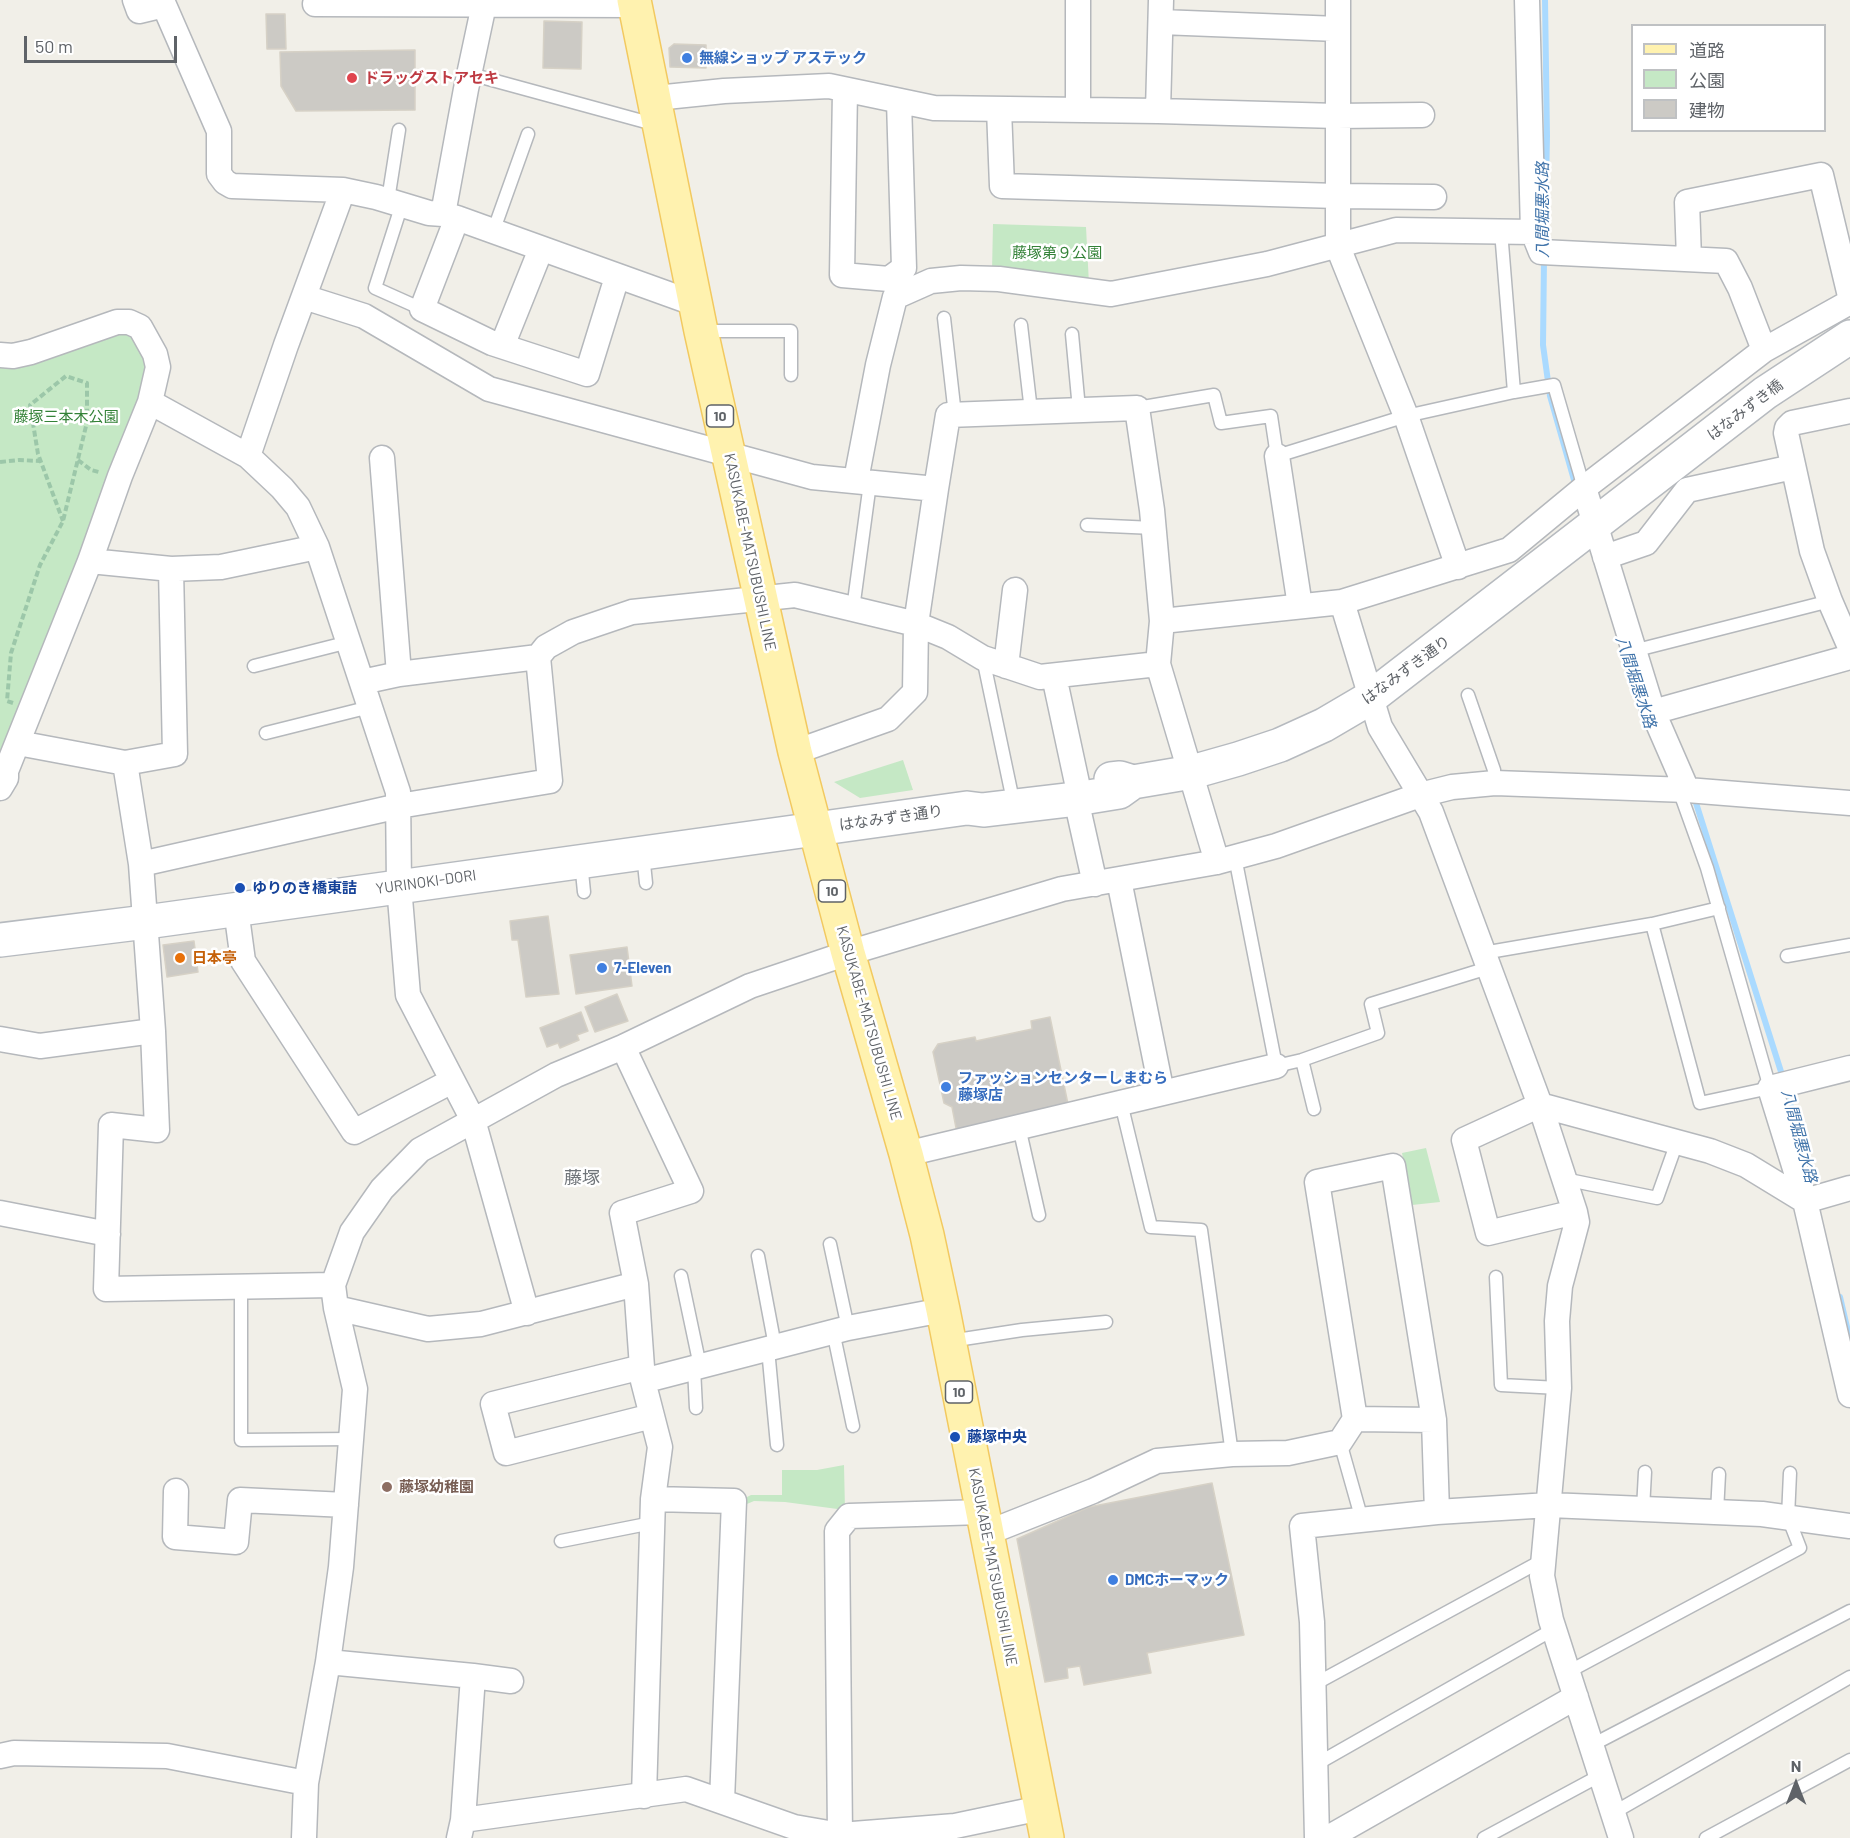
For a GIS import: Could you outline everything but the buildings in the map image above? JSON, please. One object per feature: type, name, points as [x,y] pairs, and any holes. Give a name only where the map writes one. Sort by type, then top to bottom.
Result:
[{"type":"main road","name":"KASUKABE-MATSUBUSHI LINE","points":[[635,3],[759,600],[815,829],[906,1154],[946,1326],[1044,1823]]},
{"type":"street","points":[[135,0],[139,11],[164,5],[219,131],[219,174],[225,182],[232,186],[343,190],[395,202],[429,213],[450,216],[617,277],[699,317]]},
{"type":"street","points":[[1078,0],[1078,110]]},
{"type":"street","points":[[1338,0],[1336,196],[1338,247],[1406,416],[1458,567]]},
{"type":"street","points":[[1527,0],[1533,232],[1541,252],[1726,261],[1740,288],[1764,350]]},
{"type":"street","points":[[485,2],[470,74],[450,216],[422,309],[502,346],[587,374],[617,277]]},
{"type":"street","points":[[315,4],[635,3]]},
{"type":"street","points":[[1158,111],[1161,11],[1338,29]]},
{"type":"street","points":[[658,112],[724,91],[829,86],[934,108],[1337,116],[1422,115]]},
{"type":"street","points":[[845,90],[842,275],[890,279],[904,268],[899,101]]},
{"type":"street","points":[[999,109],[1002,186],[1434,197]]},
{"type":"street","points":[[1689,259],[1687,202],[1821,175],[1850,296]]},
{"type":"street","points":[[248,456],[343,190]]},
{"type":"street","points":[[863,481],[878,365],[895,297],[931,281],[961,278],[999,279],[1111,294],[1266,264],[1396,230],[1533,232]]},
{"type":"street","points":[[502,346],[541,249]]},
{"type":"street","points":[[304,297],[364,316],[489,389],[812,477],[936,489]]},
{"type":"street","points":[[1162,621],[1342,602],[1509,550],[1764,350],[1850,302]]},
{"type":"street","points":[[0,355],[13,356],[32,352],[117,322],[129,322],[140,327],[155,354],[158,367],[150,402],[0,788]]},
{"type":"street","name":"はなみずき橋","points":[[1644,487],[1765,393],[1850,337]]},
{"type":"street","points":[[150,402],[248,456],[282,488],[298,507],[317,547],[398,792],[399,886],[408,995],[473,1120],[527,1313]]},
{"type":"street","points":[[795,752],[888,719],[915,692],[916,624],[948,415],[1137,408],[1154,528],[1162,621],[1158,664],[1192,772],[1226,860]]},
{"type":"street","points":[[1850,411],[1792,423],[1786,433],[1812,551],[1830,602],[1850,647]]},
{"type":"street","points":[[1277,456],[1300,606]]},
{"type":"street","points":[[382,458],[399,674]]},
{"type":"street","points":[[1600,532],[1646,543],[1687,490],[1793,467]]},
{"type":"street","name":"はなみずき通り","points":[[815,829],[967,808],[983,810],[1076,791],[1120,778],[1133,782],[1192,772],[1280,745],[1324,726],[1370,698],[1600,532],[1644,487]]},
{"type":"street","points":[[1578,494],[1600,532],[1633,651],[1653,712],[1683,790]]},
{"type":"street","points":[[90,561],[171,569],[221,567],[317,547]]},
{"type":"street","points":[[18,743],[125,763],[174,754],[171,569]]},
{"type":"street","points":[[1006,666],[1015,590]]},
{"type":"street","points":[[141,864],[399,806],[550,781],[538,657],[546,647],[573,632],[632,612],[795,595],[916,624],[948,637],[983,658],[1040,677],[1158,664]]},
{"type":"street","points":[[1342,602],[1380,727],[1431,812],[1539,1105],[1575,1212],[1577,1222],[1560,1286],[1559,1388],[1542,1576],[1554,1629],[1621,1838]]},
{"type":"street","points":[[362,682],[399,674],[538,657]]},
{"type":"street","points":[[1653,712],[1850,657]]},
{"type":"street","points":[[1054,676],[1095,884]]},
{"type":"street","points":[[125,763],[141,864],[153,1031],[157,1130],[111,1125],[106,1289],[241,1286],[335,1296],[428,1329],[481,1324],[636,1284]]},
{"type":"street","points":[[304,1838],[306,1783],[341,1567],[355,1389],[335,1296],[352,1232],[382,1189],[420,1149],[556,1075],[623,1047],[692,1010],[750,986],[848,952],[1062,889],[1226,860],[1276,846],[1420,795],[1452,787],[1495,783],[1683,790],[1850,803]]},
{"type":"street","name":"はなみずき通り","points":[[967,808],[982,798],[1011,791],[1076,791]]},
{"type":"street","name":"YURINOKI-DORI","points":[[0,940],[399,886],[583,877],[645,868],[815,829]]},
{"type":"street","points":[[1119,880],[1162,1093]]},
{"type":"street","points":[[236,909],[243,961],[354,1132],[452,1081]]},
{"type":"street","points":[[0,1039],[40,1046],[153,1031]]},
{"type":"street","points":[[623,1047],[691,1191],[622,1213],[636,1284],[643,1374],[660,1446],[653,1511],[644,1796]]},
{"type":"street","points":[[906,1154],[1276,1066]]},
{"type":"street","points":[[1850,1068],[1770,1088],[1841,1319],[1850,1395]]},
{"type":"street","points":[[1575,1212],[1488,1233],[1464,1140],[1539,1105],[1710,1151],[1746,1165],[1805,1201],[1850,1188]]},
{"type":"street","points":[[840,1835],[837,1531],[849,1516],[985,1523],[1093,1491],[1157,1461],[1232,1454],[1288,1453],[1340,1442],[1355,1419],[1317,1182],[1393,1166],[1434,1420],[1437,1512]]},
{"type":"street","points":[[0,1213],[108,1234]]},
{"type":"street","points":[[652,1416],[506,1453],[493,1404],[643,1374],[697,1367],[841,1329],[946,1326]]},
{"type":"street","points":[[1355,1419],[1434,1420]]},
{"type":"street","points":[[176,1491],[175,1537],[236,1542],[240,1500],[346,1505]]},
{"type":"street","points":[[653,1511],[734,1501],[722,1801]]},
{"type":"street","points":[[1317,1838],[1312,1622],[1302,1526],[1437,1512],[1549,1505],[1717,1512],[1788,1517],[1850,1526]]},
{"type":"street","points":[[327,1662],[511,1681]]},
{"type":"street","points":[[473,1676],[461,1829],[686,1790],[794,1827],[840,1835],[955,1826],[1044,1823]]},
{"type":"street","points":[[1328,1838],[1576,1696]]},
{"type":"street","points":[[0,1756],[14,1753],[167,1756],[306,1783]]},
{"type":"lane","points":[[470,74],[658,112]]},
{"type":"lane","points":[[399,130],[395,202],[375,288],[422,309]]},
{"type":"lane","points":[[493,231],[528,134]]},
{"type":"lane","points":[[1501,231],[1514,392]]},
{"type":"lane","points":[[699,317],[791,331],[791,375]]},
{"type":"lane","points":[[944,318],[955,415]]},
{"type":"lane","points":[[1021,325],[1031,411]]},
{"type":"lane","points":[[1071,334],[1079,409]]},
{"type":"lane","points":[[1137,408],[1214,395],[1221,423],[1271,416],[1277,456],[1406,416],[1554,385],[1578,494]]},
{"type":"lane","points":[[853,609],[863,481]]},
{"type":"lane","points":[[1087,525],[1154,528]]},
{"type":"lane","points":[[1633,651],[1830,602]]},
{"type":"lane","points":[[254,666],[349,642]]},
{"type":"lane","points":[[983,658],[1011,791]]},
{"type":"lane","points":[[1468,695],[1494,770],[1495,783]]},
{"type":"lane","points":[[266,733],[369,707]]},
{"type":"lane","points":[[1652,924],[1700,1103],[1770,1088],[1683,790]]},
{"type":"lane","points":[[1226,860],[1276,1066],[1302,1060],[1378,1033],[1371,1004],[1486,961],[1719,908]]},
{"type":"lane","points":[[1787,956],[1850,945]]},
{"type":"lane","points":[[1302,1060],[1314,1109]]},
{"type":"lane","points":[[1121,1103],[1151,1227],[1201,1230],[1232,1454]]},
{"type":"lane","points":[[1018,1127],[1039,1215]]},
{"type":"lane","points":[[1564,1179],[1657,1198],[1677,1142]]},
{"type":"lane","points":[[830,1244],[853,1426]]},
{"type":"lane","points":[[758,1256],[772,1348],[777,1446]]},
{"type":"lane","points":[[681,1276],[697,1367],[696,1408]]},
{"type":"lane","points":[[1496,1276],[1501,1385],[1559,1388]]},
{"type":"lane","points":[[241,1286],[241,1440],[351,1439]]},
{"type":"lane","points":[[946,1326],[1022,1330],[1106,1322]]},
{"type":"lane","points":[[1340,1442],[1362,1520]]},
{"type":"lane","points":[[1643,1509],[1645,1472]]},
{"type":"lane","points":[[1568,1672],[1800,1548],[1788,1517],[1790,1473]]},
{"type":"lane","points":[[1717,1512],[1719,1474]]},
{"type":"lane","points":[[561,1541],[653,1511]]},
{"type":"lane","points":[[1313,1685],[1543,1560]]},
{"type":"lane","points":[[1592,1745],[1850,1611]]},
{"type":"lane","points":[[1315,1765],[1554,1629]]},
{"type":"lane","points":[[1613,1814],[1850,1677]]},
{"type":"lane","points":[[1706,1838],[1850,1760]]},
{"type":"lane","points":[[1484,1838],[1601,1775]]},
{"type":"path","points":[[30,710],[7,702],[11,653],[40,565],[63,521],[87,422],[87,383],[66,376],[30,405],[40,461],[63,521]]},
{"type":"path","points":[[0,462],[40,461]]},
{"type":"green space","name":"藤塚第９公園","points":[[993,224],[1086,227],[1089,284],[992,271]]},
{"type":"green space","name":"藤塚三本木公園","points":[[130,329],[151,366],[0,769],[0,362]]},
{"type":"green space","points":[[903,760],[913,790],[860,798],[834,782]]},
{"type":"green space","points":[[1426,1148],[1440,1202],[1412,1205],[1402,1153]]},
{"type":"green space","points":[[844,1465],[845,1510],[785,1502],[754,1501],[742,1506],[743,1499],[751,1495],[782,1495],[782,1470],[817,1470]]},
{"type":"waterway","name":"八間堀悪水路","points":[[1545,0],[1547,136],[1545,233]]},
{"type":"waterway","name":"八間堀悪水路","points":[[1544,259],[1543,345],[1550,396],[1576,487]]},
{"type":"waterway","name":"八間堀悪水路","points":[[1692,798],[1696,803],[1783,1078]]},
{"type":"waterway","name":"八間堀悪水路","points":[[1786,1088],[1810,1177]]},
{"type":"waterway","name":"八間堀悪水路","points":[[1840,1297],[1850,1340]]},
{"type":"place","name":"無線ショップ アステック","points":[[687,58]]},
{"type":"place","name":"ドラッグストアセキ","points":[[352,78]]},
{"type":"place","name":"ゆりのき橋東詰","points":[[240,888]]},
{"type":"place","name":"日本亭","points":[[180,958]]},
{"type":"place","name":"7-Eleven","points":[[602,968]]},
{"type":"place","name":"ファッションセンターしまむら 藤塚店","points":[[946,1087]]},
{"type":"place","name":"藤塚中央","points":[[955,1437]]},
{"type":"place","name":"藤塚幼稚園","points":[[387,1487]]},
{"type":"place","name":"DMCホーマック","points":[[1113,1580]]},
{"type":"district","name":"藤塚","points":[[582,1178]]}]
